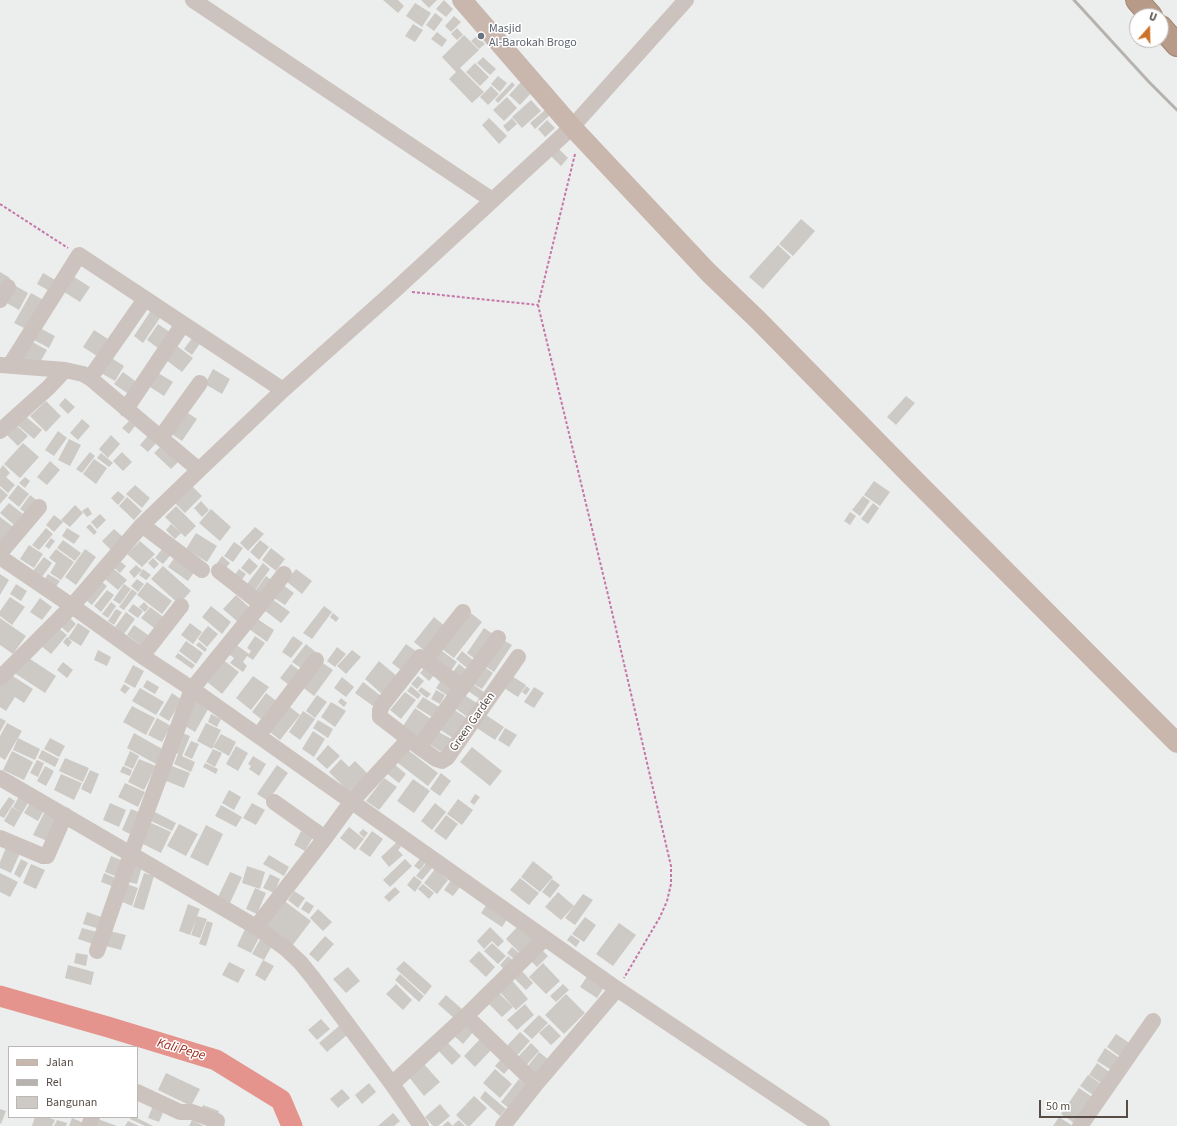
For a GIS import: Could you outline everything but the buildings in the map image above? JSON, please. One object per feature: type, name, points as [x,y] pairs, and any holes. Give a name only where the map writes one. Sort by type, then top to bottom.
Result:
[{"type":"highway","points":[[1137,0],[1144,8]]},
{"type":"highway","points":[[1169,36],[1177,45]]},
{"type":"main road","points":[[462,0],[576,130],[708,272],[770,332],[1177,743]]},
{"type":"street","points":[[193,0],[492,200]]},
{"type":"street","points":[[0,678],[72,606],[142,525],[283,390],[395,290],[492,200],[576,130],[684,3]]},
{"type":"street","points":[[199,470],[90,378],[83,374],[65,370],[5,365],[78,255],[283,390]]},
{"type":"street","points":[[90,378],[145,299]]},
{"type":"street","points":[[126,409],[183,324]]},
{"type":"street","points":[[0,431],[48,388],[65,370]]},
{"type":"street","points":[[161,437],[200,383]]},
{"type":"street","points":[[0,553],[39,507]]},
{"type":"street","points":[[142,525],[202,570]]},
{"type":"street","points":[[0,557],[352,801],[617,990],[822,1126]]},
{"type":"street","points":[[219,571],[261,604]]},
{"type":"street","points":[[97,952],[131,854],[192,689],[284,574]]},
{"type":"street","points":[[142,656],[181,606]]},
{"type":"street","name":"Green Garden","points":[[463,612],[425,660],[418,657],[380,710],[380,716],[436,759],[442,761],[447,758],[518,658]]},
{"type":"street","points":[[256,927],[352,801],[414,743],[462,687],[498,638]]},
{"type":"street","points":[[258,736],[316,660]]},
{"type":"street","points":[[425,660],[462,687]]},
{"type":"street","points":[[0,778],[256,927],[285,948],[300,962],[392,1084],[421,1126]]},
{"type":"street","points":[[274,802],[325,838]]},
{"type":"street","points":[[0,838],[42,856],[47,856],[65,815]]},
{"type":"street","points":[[392,1084],[466,1016],[544,939]]},
{"type":"street","points":[[504,1126],[536,1084],[617,990]]},
{"type":"street","points":[[466,1016],[536,1084]]},
{"type":"street","points":[[1080,1126],[1153,1021]]},
{"type":"street","points":[[138,1092],[180,1112],[192,1112],[217,1121],[216,1126]]},
{"type":"path","points":[[576,130],[538,305],[609,599],[671,866],[671,884],[667,901],[660,917],[617,990]]},
{"type":"path","points":[[0,204],[78,255]]},
{"type":"path","points":[[395,290],[538,305]]},
{"type":"waterway","name":"Kali Pepe","points":[[0,996],[216,1060],[281,1100],[292,1126]]},
{"type":"railway","points":[[1074,0],[1149,82],[1177,110]]},
{"type":"place","name":"Masjid Al-Barokah Brogo","points":[[481,36]]}]
